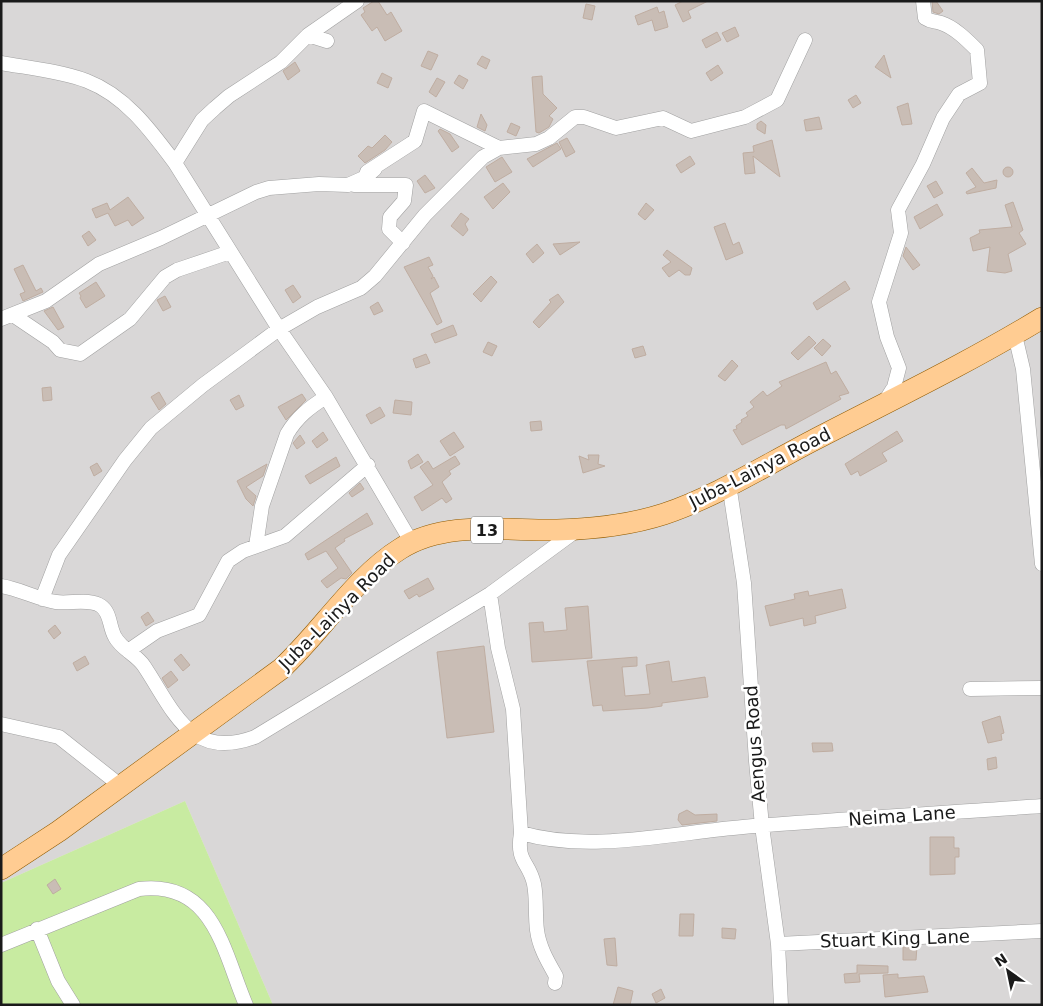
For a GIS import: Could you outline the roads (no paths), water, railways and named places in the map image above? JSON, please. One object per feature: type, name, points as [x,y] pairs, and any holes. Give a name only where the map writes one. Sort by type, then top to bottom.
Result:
[{"type":"main road","name":"Juba-Lainya Road","points":[[1,869],[24,855],[194,734],[281,669],[305,647],[356,587],[382,562],[412,542],[442,533],[461,530],[578,529],[648,519],[701,501],[729,484],[1015,335],[1042,318]]},
{"type":"street","points":[[176,163],[202,120],[229,96],[281,62],[308,35],[357,1]]},
{"type":"street","points":[[884,404],[894,387],[899,368],[887,337],[879,302],[901,233],[898,210],[923,164],[943,118],[959,94],[980,83],[977,50],[962,35],[941,23],[930,22],[925,18],[923,1]]},
{"type":"street","points":[[308,35],[327,41]]},
{"type":"street","points":[[42,599],[59,555],[151,428],[203,385],[279,329],[317,307],[361,288],[376,276],[425,215],[483,157],[499,148],[536,144],[549,138],[575,117],[584,117],[616,128],[663,118],[691,131],[745,117],[777,100],[804,40]]},
{"type":"street","points":[[1,63],[63,74],[87,81],[106,90],[135,114],[176,163],[279,329],[326,397],[412,542]]},
{"type":"street","points":[[348,185],[415,141],[424,111],[499,148]]},
{"type":"street","points":[[348,185],[366,177],[375,169]]},
{"type":"street","points":[[7,317],[46,301],[99,264],[269,188],[319,184],[406,185],[404,201],[390,217],[389,229],[403,244]]},
{"type":"street","points":[[7,317],[53,342],[60,350],[80,354],[130,319],[165,276],[230,252]]},
{"type":"street","points":[[1015,335],[1023,370],[1042,564]]},
{"type":"street","points":[[256,546],[262,506],[288,434],[294,422],[305,411],[326,397]]},
{"type":"street","points":[[128,651],[157,631],[199,615],[228,561],[256,546],[285,536],[368,465]]},
{"type":"street","name":"Aengus Road","points":[[729,484],[744,584],[762,826],[778,944],[781,1005]]},
{"type":"street","points":[[1,586],[56,602],[97,604],[104,607],[113,635],[143,664],[179,722],[194,734],[216,744],[234,743],[255,737],[490,594],[578,529]]},
{"type":"street","points":[[490,594],[498,648],[513,709],[521,833],[518,847],[520,857],[534,882],[537,931],[540,945],[556,976],[555,983]]},
{"type":"street","points":[[970,689],[1042,688]]},
{"type":"street","points":[[1,724],[59,737],[121,786]]},
{"type":"street","name":"Neima Lane","points":[[521,833],[560,842],[611,840],[762,826],[1042,806]]},
{"type":"street","points":[[1,945],[139,889],[154,888],[177,891],[200,906],[218,930],[246,1005]]},
{"type":"street","points":[[37,929],[58,981],[73,1005]]},
{"type":"street","name":"Stuart King Lane","points":[[778,944],[1042,932]]}]
